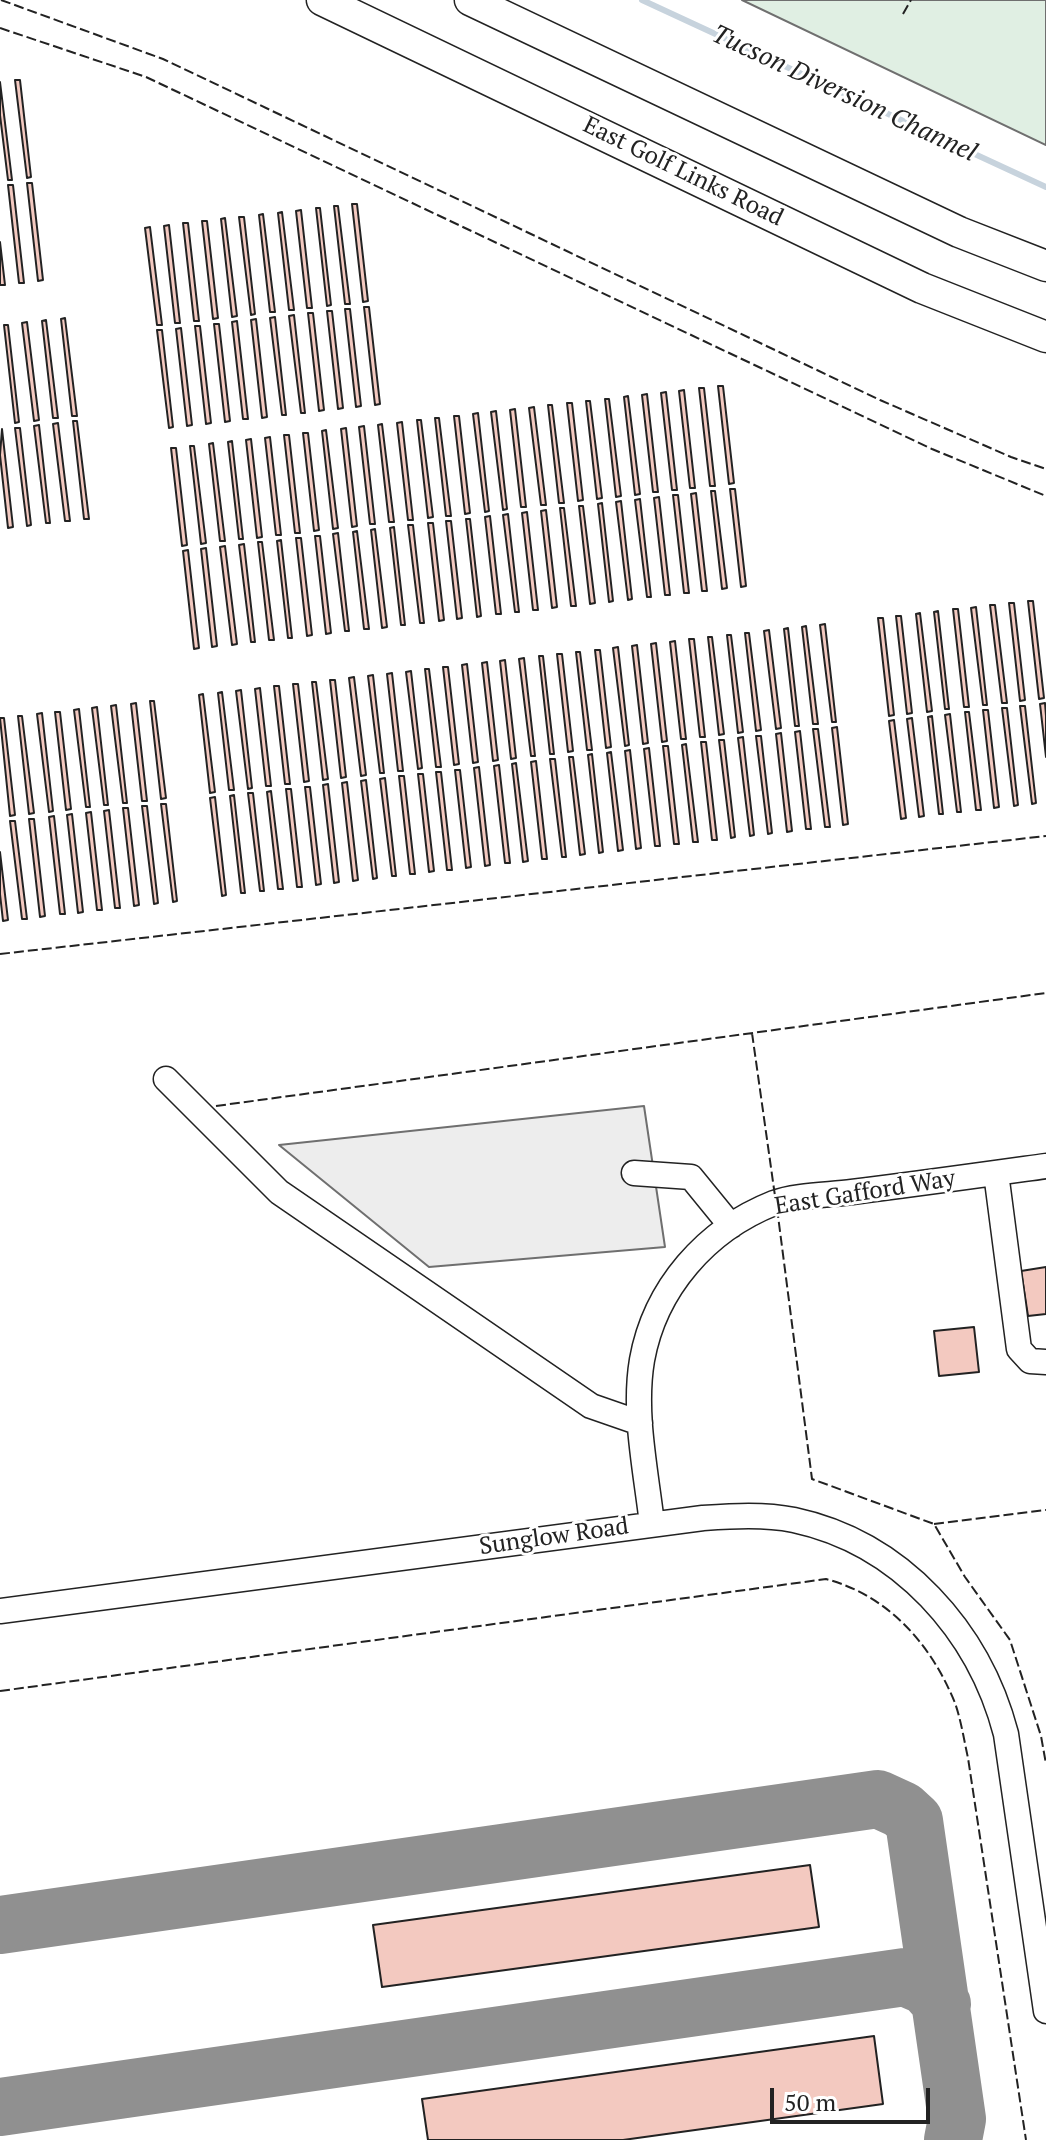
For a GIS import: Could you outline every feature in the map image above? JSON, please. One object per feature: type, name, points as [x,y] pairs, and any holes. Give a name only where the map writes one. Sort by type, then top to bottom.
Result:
[{"type":"main road","name":"East Golf Links Road","points":[[322,0],[922,288],[1046,337]]},
{"type":"main road","points":[[470,0],[959,232],[1046,266]]},
{"type":"street","points":[[166,1079],[279,1192],[591,1406],[640,1423]]},
{"type":"street","name":"East Gafford Way","points":[[652,1524],[640,1423],[642,1360],[651,1326],[663,1299],[681,1271],[702,1247],[731,1226],[776,1202],[1046,1166]]},
{"type":"street","points":[[634,1173],[691,1177],[731,1226]]},
{"type":"street","points":[[996,1173],[1019,1349],[1030,1361],[1046,1362]]},
{"type":"street","name":"Sunglow Road","points":[[0,1611],[652,1524],[747,1515],[777,1518],[835,1532],[870,1548],[906,1573],[948,1617],[986,1677],[1006,1734],[1046,2011]]},
{"type":"green space","points":[[742,0],[1046,0],[1046,145]]},
{"type":"shaded area","points":[[644,1106],[665,1247],[429,1267],[279,1145]]},
{"type":"building","points":[[15,80],[20,80],[31,177],[27,178]]},
{"type":"building","points":[[0,82],[12,180],[8,180],[0,115]]},
{"type":"building","points":[[27,183],[32,183],[43,280],[38,281]]},
{"type":"building","points":[[8,185],[13,185],[24,283],[19,283]]},
{"type":"building","points":[[352,204],[357,204],[368,301],[363,302]]},
{"type":"building","points":[[334,206],[338,206],[350,304],[345,304]]},
{"type":"building","points":[[316,208],[320,208],[331,305],[327,306]]},
{"type":"building","points":[[301,210],[312,308],[307,308],[296,211]]},
{"type":"building","points":[[282,212],[294,310],[289,310],[278,213]]},
{"type":"building","points":[[263,214],[275,312],[270,312],[259,215]]},
{"type":"building","points":[[239,217],[244,217],[255,314],[251,315]]},
{"type":"building","points":[[225,218],[237,316],[232,317],[221,219]]},
{"type":"building","points":[[202,221],[207,221],[218,318],[213,319]]},
{"type":"building","points":[[183,223],[188,223],[199,321],[194,321]]},
{"type":"building","points":[[169,225],[180,323],[175,323],[164,226]]},
{"type":"building","points":[[150,227],[162,325],[157,325],[145,228]]},
{"type":"building","points":[[0,242],[5,285],[0,285]]},
{"type":"building","points":[[364,307],[369,307],[380,404],[375,405]]},
{"type":"building","points":[[345,309],[350,309],[361,406],[356,407]]},
{"type":"building","points":[[327,311],[332,311],[343,408],[338,409]]},
{"type":"building","points":[[308,313],[313,313],[324,410],[319,411]]},
{"type":"building","points":[[294,315],[305,413],[301,413],[289,316]]},
{"type":"building","points":[[275,317],[286,415],[282,415],[270,318]]},
{"type":"building","points":[[65,318],[77,416],[72,416],[61,319]]},
{"type":"building","points":[[256,319],[267,417],[262,418],[251,320]]},
{"type":"building","points":[[46,320],[58,418],[53,418],[42,321]]},
{"type":"building","points":[[237,321],[248,419],[243,419],[232,322]]},
{"type":"building","points":[[27,322],[39,420],[34,421],[22,323]]},
{"type":"building","points":[[214,324],[219,324],[230,421],[225,422]]},
{"type":"building","points":[[4,325],[8,325],[19,422],[15,423]]},
{"type":"building","points":[[195,326],[200,326],[211,423],[206,424]]},
{"type":"building","points":[[181,328],[192,425],[187,426],[176,329]]},
{"type":"building","points":[[157,330],[162,330],[173,427],[169,428]]},
{"type":"building","points":[[718,386],[723,386],[734,483],[729,484]]},
{"type":"building","points":[[699,388],[704,388],[715,486],[710,486]]},
{"type":"building","points":[[684,390],[695,488],[690,488],[679,391]]},
{"type":"building","points":[[666,392],[677,490],[672,490],[661,393]]},
{"type":"building","points":[[647,394],[658,492],[653,492],[642,395]]},
{"type":"building","points":[[628,396],[640,494],[635,495],[624,397]]},
{"type":"building","points":[[605,399],[609,399],[621,496],[616,497]]},
{"type":"building","points":[[586,401],[590,401],[602,498],[597,499]]},
{"type":"building","points":[[567,403],[572,403],[583,500],[578,501]]},
{"type":"building","points":[[548,405],[552,405],[564,503],[559,503]]},
{"type":"building","points":[[534,407],[546,505],[541,505],[529,408]]},
{"type":"building","points":[[515,409],[526,507],[521,507],[510,410]]},
{"type":"building","points":[[496,411],[507,509],[503,510],[491,412]]},
{"type":"building","points":[[478,413],[489,511],[485,512],[473,414]]},
{"type":"building","points":[[454,416],[459,416],[470,513],[465,514]]},
{"type":"building","points":[[435,418],[439,418],[451,516],[446,516]]},
{"type":"building","points":[[417,420],[421,420],[433,517],[428,518]]},
{"type":"building","points":[[73,421],[77,421],[89,519],[84,519]]},
{"type":"building","points":[[402,422],[413,520],[408,520],[397,423]]},
{"type":"building","points":[[58,423],[70,521],[65,521],[53,424]]},
{"type":"building","points":[[382,424],[394,522],[389,522],[378,425]]},
{"type":"building","points":[[39,425],[50,523],[46,523],[34,426]]},
{"type":"building","points":[[364,426],[375,524],[370,524],[359,427]]},
{"type":"building","points":[[15,428],[20,428],[31,525],[27,526]]},
{"type":"building","points":[[346,428],[357,526],[352,527],[341,429]]},
{"type":"building","points":[[2,429],[13,527],[8,528],[0,455]]},
{"type":"building","points":[[326,430],[338,528],[333,529],[322,431]]},
{"type":"building","points":[[303,433],[308,433],[319,530],[314,531]]},
{"type":"building","points":[[284,435],[289,435],[300,533],[295,533]]},
{"type":"building","points":[[270,437],[281,535],[276,535],[265,438]]},
{"type":"building","points":[[251,439],[262,537],[257,538],[246,440]]},
{"type":"building","points":[[232,441],[243,539],[239,539],[228,442]]},
{"type":"building","points":[[213,443],[225,541],[220,541],[209,444]]},
{"type":"building","points":[[190,446],[194,446],[206,543],[201,544]]},
{"type":"building","points":[[171,448],[176,448],[187,545],[182,546]]},
{"type":"building","points":[[730,489],[735,489],[746,586],[741,587]]},
{"type":"building","points":[[711,491],[715,491],[727,588],[722,589]]},
{"type":"building","points":[[696,493],[707,591],[702,591],[691,494]]},
{"type":"building","points":[[673,495],[678,495],[689,593],[684,593]]},
{"type":"building","points":[[659,497],[670,595],[665,595],[654,498]]},
{"type":"building","points":[[640,499],[651,597],[647,597],[635,500]]},
{"type":"building","points":[[621,501],[632,599],[628,600],[616,502]]},
{"type":"building","points":[[602,503],[613,601],[609,602],[598,504]]},
{"type":"building","points":[[579,506],[583,506],[595,603],[590,604]]},
{"type":"building","points":[[560,508],[564,508],[576,606],[571,606]]},
{"type":"building","points":[[546,510],[557,607],[552,608],[541,511]]},
{"type":"building","points":[[527,512],[538,610],[533,610],[522,513]]},
{"type":"building","points":[[508,514],[519,612],[515,612],[503,515]]},
{"type":"building","points":[[490,516],[501,614],[496,614],[485,517]]},
{"type":"building","points":[[466,519],[470,519],[481,616],[477,617]]},
{"type":"building","points":[[446,521],[451,521],[462,618],[457,619]]},
{"type":"building","points":[[428,523],[433,523],[444,620],[439,621]]},
{"type":"building","points":[[408,525],[413,525],[424,623],[420,623]]},
{"type":"building","points":[[394,527],[405,625],[401,625],[390,528]]},
{"type":"building","points":[[375,529],[387,627],[382,628],[371,530]]},
{"type":"building","points":[[357,531],[369,629],[364,629],[353,532]]},
{"type":"building","points":[[338,533],[349,631],[345,631],[333,534]]},
{"type":"building","points":[[315,536],[320,536],[331,633],[326,634]]},
{"type":"building","points":[[296,538],[301,538],[312,635],[307,636]]},
{"type":"building","points":[[281,540],[292,638],[288,638],[277,541]]},
{"type":"building","points":[[258,542],[262,542],[274,640],[269,640]]},
{"type":"building","points":[[244,544],[255,642],[251,642],[239,545]]},
{"type":"building","points":[[225,546],[237,644],[232,645],[220,547]]},
{"type":"building","points":[[206,548],[217,646],[212,647],[201,549]]},
{"type":"building","points":[[188,550],[199,648],[194,649],[183,551]]},
{"type":"building","points":[[1028,601],[1033,601],[1044,698],[1039,699]]},
{"type":"building","points":[[1009,603],[1014,603],[1025,700],[1020,701]]},
{"type":"building","points":[[990,605],[995,605],[1007,703],[1002,703]]},
{"type":"building","points":[[976,607],[987,705],[983,705],[971,608]]},
{"type":"building","points":[[953,609],[958,609],[969,707],[964,707]]},
{"type":"building","points":[[938,611],[949,709],[945,709],[934,612]]},
{"type":"building","points":[[920,613],[932,711],[927,712],[916,614]]},
{"type":"building","points":[[896,616],[901,616],[912,713],[907,714]]},
{"type":"building","points":[[878,618],[883,618],[894,715],[889,716]]},
{"type":"building","points":[[825,624],[836,722],[832,722],[820,625]]},
{"type":"building","points":[[806,626],[818,724],[813,724],[802,627]]},
{"type":"building","points":[[788,628],[799,726],[795,726],[784,629]]},
{"type":"building","points":[[769,630],[781,728],[776,729],[764,631]]},
{"type":"building","points":[[745,633],[749,633],[761,730],[756,731]]},
{"type":"building","points":[[727,635],[731,635],[743,732],[738,733]]},
{"type":"building","points":[[708,637],[712,637],[724,734],[719,735]]},
{"type":"building","points":[[689,639],[694,639],[705,737],[700,737]]},
{"type":"building","points":[[675,641],[686,739],[681,739],[670,642]]},
{"type":"building","points":[[656,643],[667,741],[662,742],[651,644]]},
{"type":"building","points":[[637,645],[648,743],[643,744],[632,646]]},
{"type":"building","points":[[618,647],[629,745],[625,746],[613,648]]},
{"type":"building","points":[[595,650],[600,650],[611,747],[606,748]]},
{"type":"building","points":[[576,652],[580,652],[592,750],[587,750]]},
{"type":"building","points":[[557,654],[562,654],[573,751],[568,752]]},
{"type":"building","points":[[539,656],[543,656],[554,754],[550,754]]},
{"type":"building","points":[[524,658],[535,756],[531,756],[519,659]]},
{"type":"building","points":[[505,660],[516,758],[511,759],[500,661]]},
{"type":"building","points":[[487,662],[498,760],[493,761],[482,663]]},
{"type":"building","points":[[467,664],[478,762],[473,763],[462,665]]},
{"type":"building","points":[[443,667],[448,667],[459,764],[454,765]]},
{"type":"building","points":[[425,669],[429,669],[441,767],[436,767]]},
{"type":"building","points":[[411,671],[422,768],[418,769],[406,672]]},
{"type":"building","points":[[392,673],[403,771],[398,771],[387,674]]},
{"type":"building","points":[[373,675],[384,773],[380,773],[368,676]]},
{"type":"building","points":[[354,677],[366,775],[361,776],[349,678]]},
{"type":"building","points":[[330,680],[335,680],[346,777],[341,778]]},
{"type":"building","points":[[312,682],[316,682],[328,779],[323,780]]},
{"type":"building","points":[[293,684],[298,684],[309,781],[304,782]]},
{"type":"building","points":[[274,686],[279,686],[290,784],[285,784]]},
{"type":"building","points":[[260,688],[271,786],[266,786],[255,689]]},
{"type":"building","points":[[241,690],[252,788],[248,789],[236,691]]},
{"type":"building","points":[[222,692],[234,790],[229,790],[218,693]]},
{"type":"building","points":[[203,694],[215,792],[210,793],[199,695]]},
{"type":"building","points":[[150,701],[154,701],[166,798],[161,799]]},
{"type":"building","points":[[136,703],[147,801],[142,801],[131,704]]},
{"type":"building","points":[[1045,703],[1046,716],[1046,757],[1040,704]]},
{"type":"building","points":[[116,705],[127,803],[123,803],[111,706]]},
{"type":"building","points":[[1020,706],[1025,706],[1036,803],[1032,804]]},
{"type":"building","points":[[97,707],[108,805],[104,805],[92,708]]},
{"type":"building","points":[[1002,708],[1007,708],[1018,805],[1014,806]]},
{"type":"building","points":[[79,709],[90,807],[86,807],[74,710]]},
{"type":"building","points":[[983,710],[988,710],[999,807],[994,808]]},
{"type":"building","points":[[55,712],[60,712],[71,809],[66,810]]},
{"type":"building","points":[[965,712],[969,712],[981,810],[976,810]]},
{"type":"building","points":[[42,713],[53,811],[49,812],[37,714]]},
{"type":"building","points":[[950,714],[961,812],[957,812],[945,715]]},
{"type":"building","points":[[18,716],[22,716],[34,813],[29,814]]},
{"type":"building","points":[[932,716],[943,814],[939,814],[928,717]]},
{"type":"building","points":[[0,718],[4,718],[15,815],[10,816]]},
{"type":"building","points":[[912,718],[924,816],[919,817],[907,719]]},
{"type":"building","points":[[894,720],[906,818],[901,819],[889,721]]},
{"type":"building","points":[[837,727],[848,824],[843,825],[832,728]]},
{"type":"building","points":[[813,729],[818,729],[830,827],[825,827]]},
{"type":"building","points":[[800,731],[811,829],[806,829],[795,732]]},
{"type":"building","points":[[781,733],[792,831],[787,832],[776,734]]},
{"type":"building","points":[[756,736],[761,736],[772,833],[768,834]]},
{"type":"building","points":[[743,737],[754,835],[750,836],[738,738]]},
{"type":"building","points":[[719,740],[724,740],[735,837],[731,838]]},
{"type":"building","points":[[701,742],[706,742],[717,840],[712,840]]},
{"type":"building","points":[[686,744],[698,842],[693,842],[682,745]]},
{"type":"building","points":[[663,746],[668,746],[679,844],[674,844]]},
{"type":"building","points":[[649,748],[660,846],[655,846],[644,749]]},
{"type":"building","points":[[630,750],[641,848],[636,849],[625,751]]},
{"type":"building","points":[[611,752],[623,850],[618,851],[607,753]]},
{"type":"building","points":[[592,754],[603,852],[599,853],[588,755]]},
{"type":"building","points":[[569,757],[573,757],[585,854],[580,855]]},
{"type":"building","points":[[550,759],[555,759],[566,857],[562,857]]},
{"type":"building","points":[[536,761],[547,859],[542,859],[531,762]]},
{"type":"building","points":[[516,763],[528,861],[523,862],[512,764]]},
{"type":"building","points":[[499,765],[510,863],[505,863],[494,766]]},
{"type":"building","points":[[479,767],[490,865],[485,866],[474,768]]},
{"type":"building","points":[[455,770],[460,770],[471,867],[466,868]]},
{"type":"building","points":[[436,772],[441,772],[452,870],[447,870]]},
{"type":"building","points":[[418,774],[423,774],[434,871],[429,872]]},
{"type":"building","points":[[399,776],[404,776],[415,874],[410,874]]},
{"type":"building","points":[[385,778],[396,876],[392,876],[380,779]]},
{"type":"building","points":[[366,780],[377,878],[373,879],[361,781]]},
{"type":"building","points":[[347,782],[358,880],[353,881],[342,783]]},
{"type":"building","points":[[328,784],[339,882],[334,883],[323,785]]},
{"type":"building","points":[[305,787],[310,787],[321,884],[316,885]]},
{"type":"building","points":[[286,789],[291,789],[302,887],[297,887]]},
{"type":"building","points":[[271,791],[283,889],[278,889],[267,792]]},
{"type":"building","points":[[248,793],[253,793],[264,891],[260,891]]},
{"type":"building","points":[[234,795],[245,893],[241,893],[230,796]]},
{"type":"building","points":[[215,797],[226,895],[222,896],[210,798]]},
{"type":"building","points":[[161,804],[166,804],[177,901],[173,902]]},
{"type":"building","points":[[142,806],[147,806],[158,903],[154,904]]},
{"type":"building","points":[[123,808],[128,808],[139,905],[134,906]]},
{"type":"building","points":[[109,810],[120,908],[115,908],[104,811]]},
{"type":"building","points":[[91,812],[102,910],[97,910],[86,813]]},
{"type":"building","points":[[72,814],[83,912],[78,913],[67,815]]},
{"type":"building","points":[[54,816],[65,914],[60,914],[49,817]]},
{"type":"building","points":[[29,819],[34,819],[45,916],[40,917]]},
{"type":"building","points":[[10,821],[15,821],[27,919],[22,919]]},
{"type":"building","points":[[0,852],[8,920],[3,921],[0,894]]},
{"type":"building","points":[[1046,1267],[1046,1314],[1028,1316],[1021,1271]]},
{"type":"building","points":[[974,1327],[979,1372],[939,1376],[934,1331]]},
{"type":"building","points":[[810,1865],[819,1927],[382,1987],[373,1925]]},
{"type":"building","points":[[874,2036],[883,2104],[623,2140],[428,2140],[422,2099]]},
{"type":"waterway","name":"Tucson Diversion Channel","points":[[642,0],[1046,187]]},
{"type":"taxiway","points":[[0,1925],[878,1799],[902,1810],[914,1821],[957,2119],[953,2140]]},
{"type":"taxiway","points":[[0,2107],[905,1977],[926,1986],[942,2004]]},
{"type":"fence","points":[[1,0],[163,59],[880,400],[1046,469]]},
{"type":"fence","points":[[903,14],[911,0]]},
{"type":"fence","points":[[0,28],[146,77],[932,449],[1046,496]]},
{"type":"fence","points":[[0,954],[1046,836]]},
{"type":"fence","points":[[216,1106],[1046,993]]},
{"type":"fence","points":[[752,1033],[775,1196]]},
{"type":"fence","points":[[777,1208],[812,1479],[934,1524],[965,1577],[1010,1640],[1041,1736],[1046,1764]]},
{"type":"fence","points":[[934,1524],[1046,1510]]},
{"type":"fence","points":[[0,1691],[826,1579],[849,1587],[869,1597],[905,1625],[934,1661],[955,1703],[968,1758],[1026,2140]]}]
